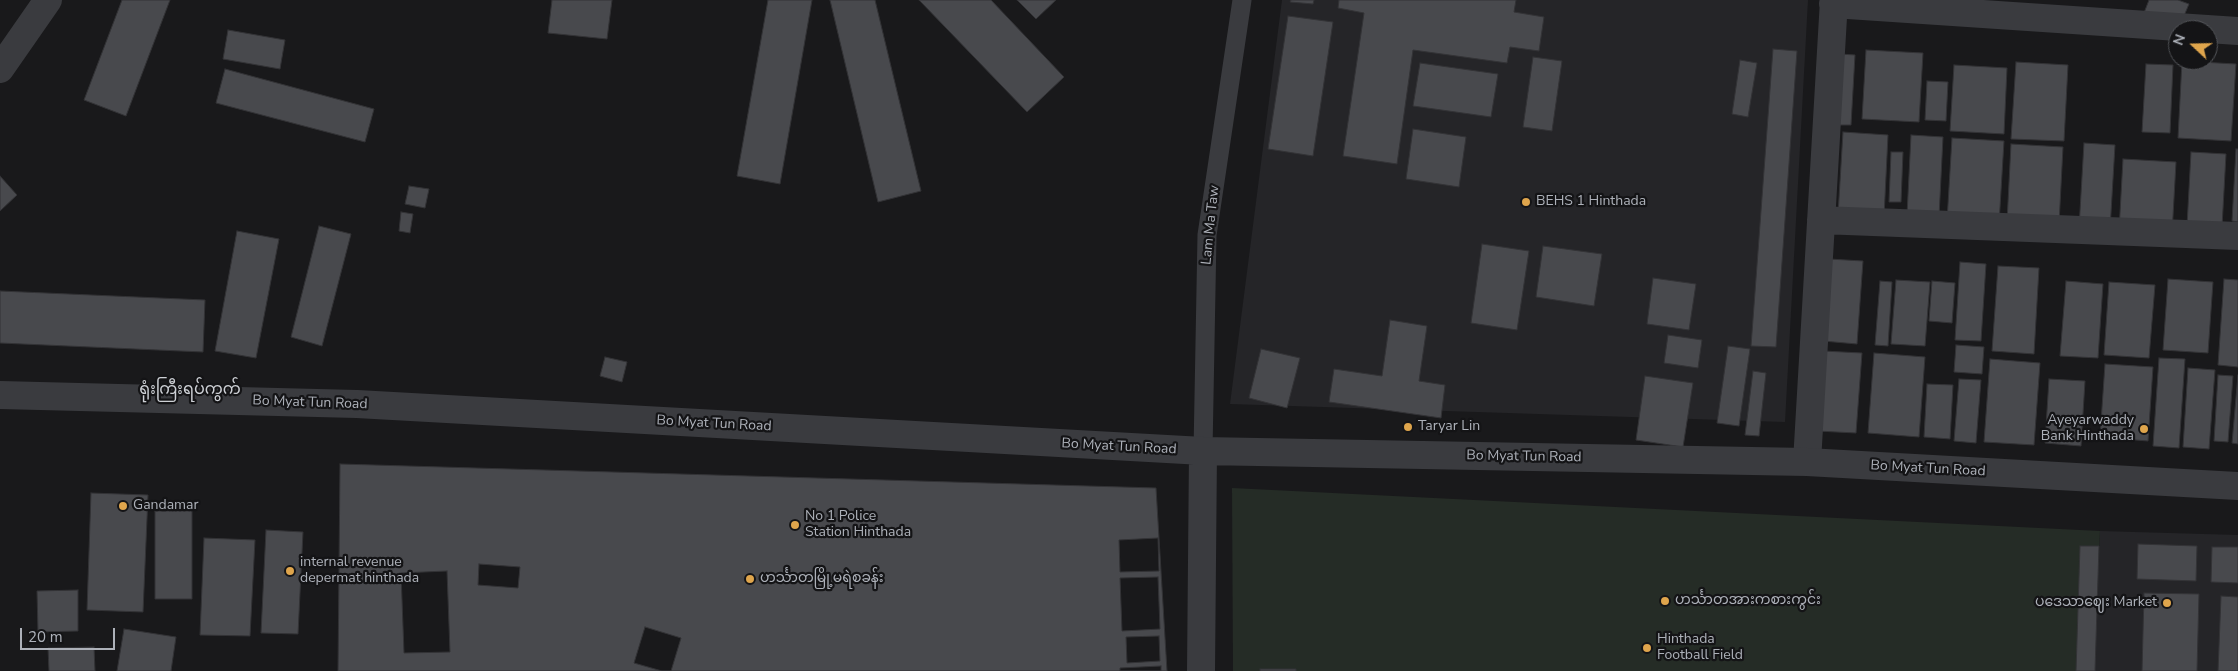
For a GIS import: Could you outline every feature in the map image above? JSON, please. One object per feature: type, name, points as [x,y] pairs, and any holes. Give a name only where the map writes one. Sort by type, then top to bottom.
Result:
[{"type":"street","points":[[0,70],[48,0]]},
{"type":"street","points":[[1807,462],[1833,2],[2238,31]]},
{"type":"street","points":[[1821,220],[2238,236]]},
{"type":"street","name":"Bo Myat Tun Road","points":[[0,396],[357,404],[1203,452],[1807,462],[2238,486]]},
{"type":"street","points":[[1201,671],[1203,452]]},
{"type":"lane","name":"Lam Ma Taw","points":[[1203,452],[1207,235],[1242,0]]},
{"type":"shaded area","name":"BEHS 1 Hinthada","points":[[1282,0],[1808,0],[1785,422],[1230,404]]},
{"type":"shaded area","name":"ဟင်္သာတအားကစားကွင်း","points":[[1232,488],[2100,531],[2093,671],[1233,671]]},
{"type":"shaded area","name":"ပဒေသာဈေး Market","points":[[2100,531],[2238,535],[2238,671],[2093,671]]},
{"type":"building","points":[[122,0],[170,0],[126,116],[84,100]]},
{"type":"building","points":[[552,0],[612,0],[607,39],[548,33]]},
{"type":"building","points":[[768,0],[812,0],[780,184],[737,176]]},
{"type":"building","points":[[830,0],[875,0],[921,191],[878,202]]},
{"type":"building","points":[[919,0],[991,0],[1064,77],[1027,112]]},
{"type":"building","points":[[1017,0],[1056,0],[1036,19]]},
{"type":"building","points":[[1291,0],[1314,0],[1313,4],[1290,2]]},
{"type":"building","points":[[1339,0],[1516,0],[1514,12],[1544,17],[1539,51],[1510,47],[1507,63],[1413,50],[1397,164],[1343,156],[1364,13],[1338,8]]},
{"type":"building","points":[[2149,0],[2178,0],[2189,4],[2182,20],[2168,20],[2168,27],[2142,18]]},
{"type":"building","points":[[1288,16],[1333,22],[1313,156],[1268,149]]},
{"type":"building","points":[[228,30],[285,40],[280,69],[223,59]]},
{"type":"building","points":[[1773,49],[1797,51],[1776,347],[1751,346]]},
{"type":"building","points":[[1866,50],[1923,53],[1919,122],[1862,119]]},
{"type":"building","points":[[1840,54],[1855,55],[1851,125],[1836,125]]},
{"type":"building","points":[[1533,57],[1562,61],[1552,131],[1523,127]]},
{"type":"building","points":[[1740,60],[1757,63],[1748,117],[1732,114]]},
{"type":"building","points":[[2016,62],[2068,65],[2064,141],[2011,139]]},
{"type":"building","points":[[1420,63],[1498,74],[1491,117],[1413,106]]},
{"type":"building","points":[[2218,63],[2236,64],[2231,141],[2178,138],[2182,70],[2218,70]]},
{"type":"building","points":[[2146,64],[2168,65],[2168,70],[2173,70],[2170,133],[2142,132]]},
{"type":"building","points":[[1954,65],[2007,68],[2004,134],[1950,131]]},
{"type":"building","points":[[225,69],[374,109],[365,142],[216,103]]},
{"type":"building","points":[[1927,81],[1948,82],[1946,121],[1925,120]]},
{"type":"building","points":[[1413,129],[1466,137],[1459,187],[1406,179]]},
{"type":"building","points":[[1843,132],[1888,135],[1884,217],[1838,215]]},
{"type":"building","points":[[1911,135],[1943,137],[1939,217],[1907,215]]},
{"type":"building","points":[[1952,138],[2004,141],[1999,224],[1947,221]]},
{"type":"building","points":[[2084,143],[2115,145],[2110,230],[2079,228]]},
{"type":"building","points":[[2011,144],[2063,147],[2059,224],[2007,222]]},
{"type":"building","points":[[2236,149],[2238,149],[2238,222],[2232,221]]},
{"type":"building","points":[[1891,152],[1903,152],[1901,202],[1889,202]]},
{"type":"building","points":[[2191,152],[2226,154],[2222,227],[2187,226]]},
{"type":"building","points":[[2123,159],[2176,162],[2172,234],[2119,231]]},
{"type":"building","points":[[0,176],[17,195],[0,211]]},
{"type":"building","points":[[409,186],[429,189],[425,208],[405,204]]},
{"type":"building","points":[[401,212],[413,214],[410,233],[399,231]]},
{"type":"building","points":[[319,226],[351,234],[322,346],[291,337]]},
{"type":"building","points":[[237,231],[279,239],[256,358],[215,351]]},
{"type":"building","points":[[1482,244],[1529,251],[1517,330],[1471,323]]},
{"type":"building","points":[[1543,246],[1602,254],[1594,306],[1536,297]]},
{"type":"building","points":[[1829,259],[1863,261],[1857,344],[1823,341]]},
{"type":"building","points":[[1960,262],[1986,264],[1981,341],[1955,340]]},
{"type":"building","points":[[1998,266],[2039,268],[2034,354],[1992,351]]},
{"type":"building","points":[[1653,278],[1696,284],[1689,330],[1647,324]]},
{"type":"building","points":[[2168,279],[2213,282],[2208,353],[2163,350]]},
{"type":"building","points":[[2224,279],[2238,280],[2238,367],[2218,365]]},
{"type":"building","points":[[1896,280],[1930,282],[1925,346],[1891,344]]},
{"type":"building","points":[[1880,281],[1892,282],[1888,346],[1875,345]]},
{"type":"building","points":[[1932,281],[1955,283],[1952,323],[1929,321]]},
{"type":"building","points":[[2066,281],[2103,284],[2098,358],[2060,356]]},
{"type":"building","points":[[2109,282],[2155,285],[2149,358],[2104,355]]},
{"type":"building","points":[[0,291],[205,300],[203,352],[0,343]]},
{"type":"building","points":[[1390,320],[1427,326],[1419,381],[1445,385],[1441,418],[1329,402],[1334,369],[1382,376]]},
{"type":"building","points":[[1668,335],[1702,340],[1698,368],[1664,363]]},
{"type":"building","points":[[1956,345],[1984,347],[1982,374],[1954,372]]},
{"type":"building","points":[[1728,346],[1750,349],[1739,426],[1717,423]]},
{"type":"building","points":[[1261,349],[1300,358],[1287,408],[1249,398]]},
{"type":"building","points":[[1823,351],[1862,353],[1856,433],[1817,431]]},
{"type":"building","points":[[1874,353],[1925,357],[1919,437],[1868,433]]},
{"type":"building","points":[[605,357],[627,362],[622,382],[600,376]]},
{"type":"building","points":[[2159,358],[2185,359],[2179,448],[2153,446]]},
{"type":"building","points":[[1990,359],[2040,363],[2034,445],[1984,442]]},
{"type":"building","points":[[2105,364],[2153,367],[2148,441],[2100,437]]},
{"type":"building","points":[[2188,368],[2215,370],[2209,449],[2183,447]]},
{"type":"building","points":[[1753,371],[1766,373],[1759,436],[1745,435]]},
{"type":"building","points":[[2218,375],[2233,376],[2228,442],[2214,441]]},
{"type":"building","points":[[2238,375],[2238,444],[2232,443]]},
{"type":"building","points":[[1645,376],[1693,383],[1683,447],[1636,440]]},
{"type":"building","points":[[1959,379],[1981,380],[1976,443],[1954,441]]},
{"type":"building","points":[[2049,379],[2085,381],[2081,446],[2045,443]]},
{"type":"building","points":[[1927,384],[1953,385],[1950,439],[1924,437]]},
{"type":"building","name":"ဟင်္သာတမြို့မရဲစခန်း","points":[[340,464],[1156,488],[1167,671],[338,671]]},
{"type":"building","points":[[91,493],[148,495],[143,612],[87,610]]},
{"type":"building","points":[[155,511],[192,511],[192,599],[155,599]]},
{"type":"building","points":[[266,530],[303,532],[298,634],[261,633]]},
{"type":"building","points":[[204,538],[255,540],[250,636],[200,635]]},
{"type":"building","points":[[1158,538],[1159,571],[1120,572],[1119,540]]},
{"type":"building","points":[[2138,544],[2197,546],[2196,581],[2137,579]]},
{"type":"building","points":[[2080,546],[2099,546],[2095,671],[2076,671]]},
{"type":"building","points":[[2212,547],[2238,547],[2238,583],[2211,582]]},
{"type":"building","points":[[479,564],[520,567],[518,588],[478,585]]},
{"type":"building","points":[[447,571],[450,652],[404,653],[401,573]]},
{"type":"building","points":[[1158,577],[1160,629],[1122,631],[1120,578]]},
{"type":"building","points":[[78,590],[78,631],[38,632],[37,591]]},
{"type":"building","points":[[2144,593],[2199,594],[2197,671],[2142,671]]},
{"type":"building","points":[[2221,596],[2238,597],[2238,671],[2218,671]]},
{"type":"building","points":[[645,627],[681,638],[671,671],[662,671],[634,663]]},
{"type":"building","points":[[124,629],[176,637],[171,671],[117,671]]},
{"type":"building","points":[[1159,636],[1160,661],[1127,663],[1126,637]]},
{"type":"building","points":[[94,647],[95,671],[49,671],[48,648]]},
{"type":"building","points":[[1161,666],[1161,671],[1120,671],[1120,668]]},
{"type":"building","points":[[1260,669],[1296,669],[1296,671],[1260,671]]},
{"type":"place","name":"BEHS 1 Hinthada","points":[[1526,202]]},
{"type":"place","name":"Taryar Lin","points":[[1408,427]]},
{"type":"place","name":"Ayeyarwaddy Bank Hinthada","points":[[2144,429]]},
{"type":"place","name":"Gandamar","points":[[123,506]]},
{"type":"place","name":"No 1 Police Station Hinthada","points":[[795,525]]},
{"type":"place","name":"internal revenue depermat hinthada","points":[[290,571]]},
{"type":"place","name":"ဟင်္သာတမြို့မရဲစခန်း","points":[[750,579]]},
{"type":"place","name":"ဟင်္သာတအားကစားကွင်း","points":[[1665,601]]},
{"type":"place","name":"ပဒေသာဈေး Market","points":[[2167,603]]},
{"type":"place","name":"Hinthada Football Field","points":[[1647,648]]},
{"type":"district","name":"ရုံးကြီးရပ်ကွက်","points":[[190,390]]}]
